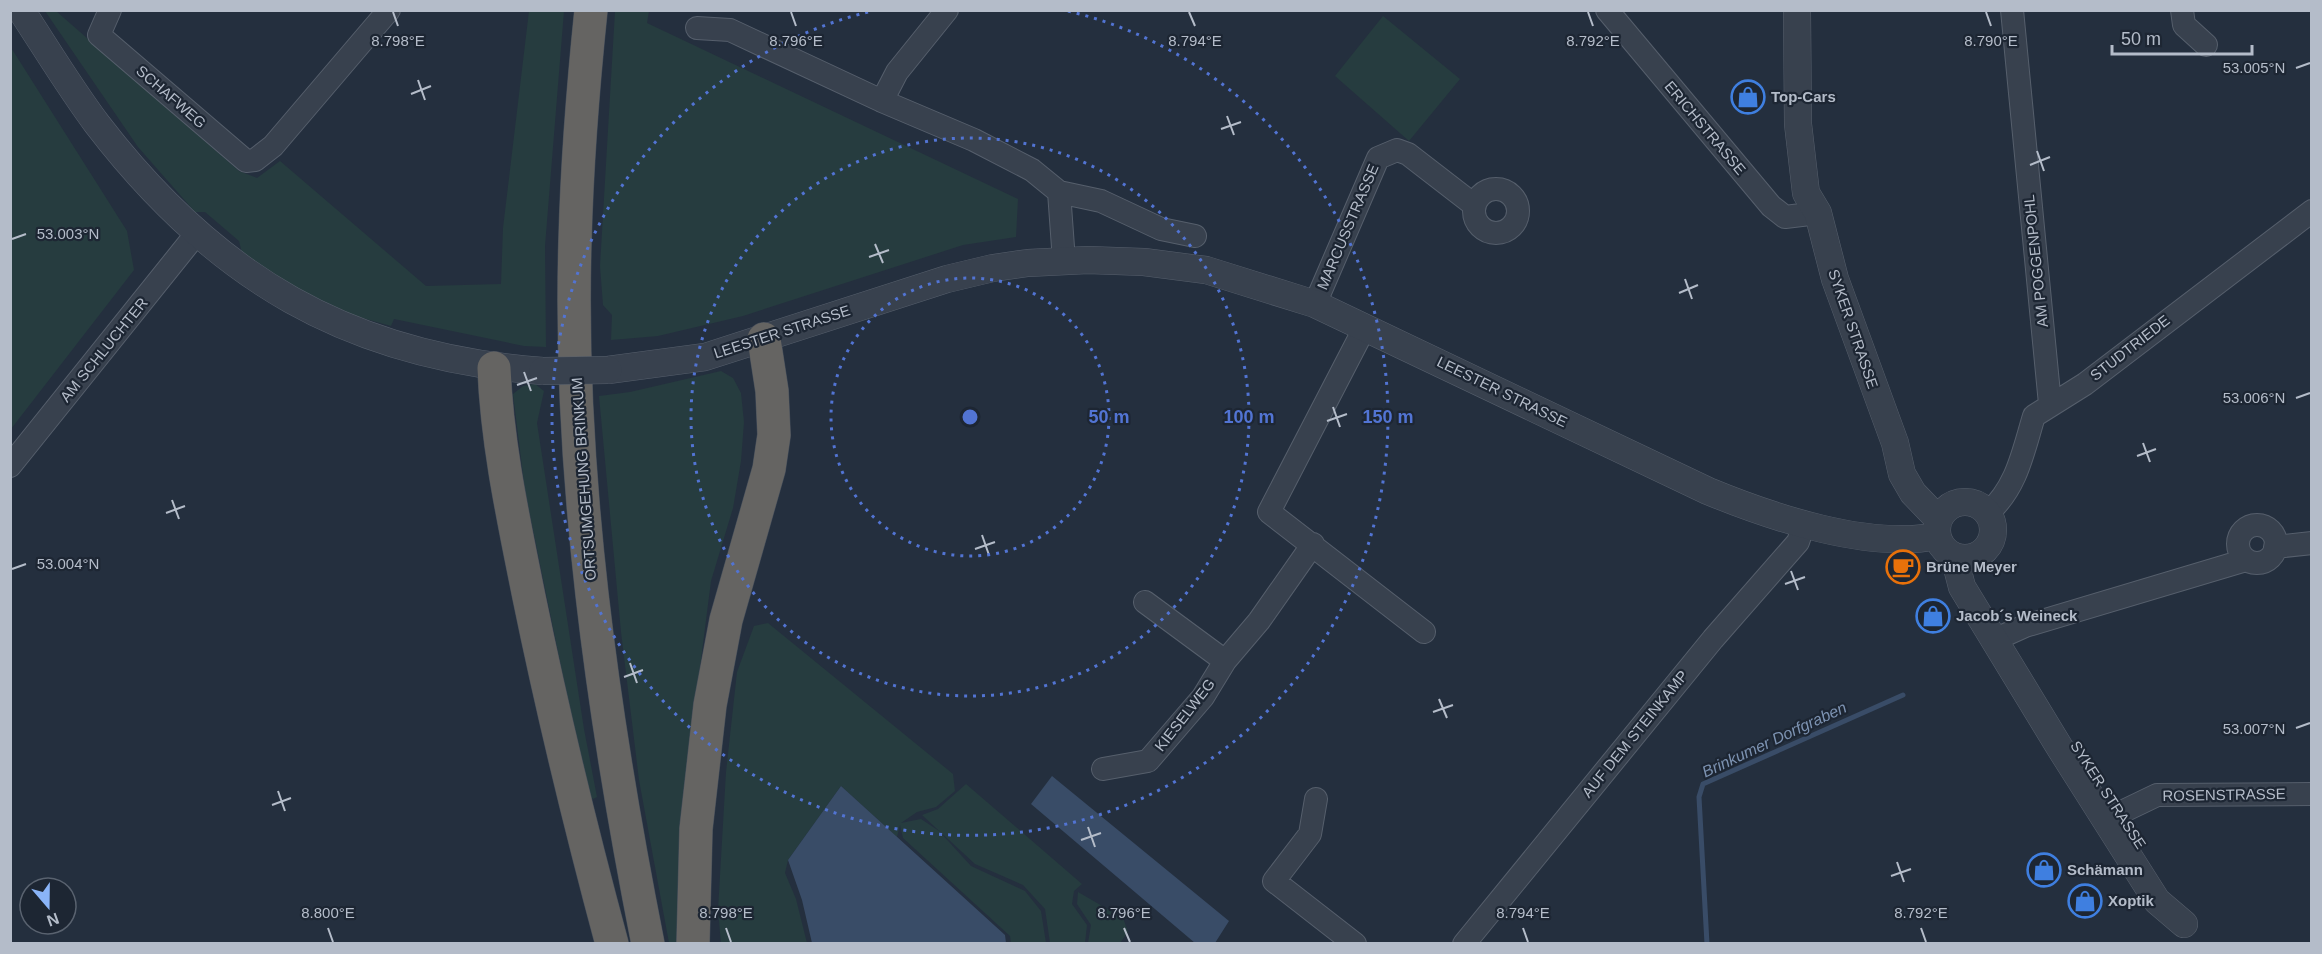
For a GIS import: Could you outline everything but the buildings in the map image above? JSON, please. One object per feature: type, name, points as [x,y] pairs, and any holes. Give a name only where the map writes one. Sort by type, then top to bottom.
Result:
[{"type":"highway","name":"ORTSUMGEHUNG BRINKUM","points":[[591,10],[574,241],[579,428],[594,604],[618,776],[648,944]]},
{"type":"highway","points":[[693,944],[696,829],[710,705],[726,620],[768,469],[774,435],[772,391],[765,339]]},
{"type":"highway","points":[[494,368],[496,404],[516,534],[545,674],[612,944]]},
{"type":"street","name":"LEESTER STRASSE","points":[[21,10],[97,124],[163,201],[197,233],[248,274],[319,316],[407,349],[494,368],[543,371],[608,370],[683,362],[765,339],[947,279],[1028,263],[1115,260],[1206,270],[1315,304],[1708,491],[1762,513],[1804,524],[1913,541],[1942,520]]},
{"type":"street","name":"SCHAFWEG","points":[[110,10],[99,35],[243,159],[255,160],[273,146],[389,10]]},
{"type":"street","points":[[882,101],[897,72],[947,10]]},
{"type":"street","name":"ERICHSTRASSE","points":[[1607,10],[1771,206],[1785,217],[1818,213]]},
{"type":"street","name":"SYKER STRASSE","points":[[1797,10],[1798,83],[1812,121],[1823,189],[1818,213],[1835,279],[1894,443],[1922,480],[1942,520]]},
{"type":"street","name":"AM POGGENPOHL","points":[[2012,10],[2050,404]]},
{"type":"street","points":[[2182,10],[2184,25],[2206,45]]},
{"type":"street","points":[[697,28],[730,30],[882,101],[974,140],[1032,170],[1059,192],[1101,201],[1161,229],[1195,236]]},
{"type":"street","name":"MARCUSSTRASSE","points":[[1315,304],[1378,158],[1397,150],[1408,154],[1474,205]]},
{"type":"street","points":[[1059,192],[1064,261]]},
{"type":"street","name":"STUDTRIEDE","points":[[1988,513],[2002,500],[2018,473],[2034,416],[2085,384],[2312,211]]},
{"type":"street","name":"AM SCHLUCHTER","points":[[10,466],[197,233]]},
{"type":"street","points":[[1365,327],[1269,512],[1424,632]]},
{"type":"street","points":[[1965,501],[1979,504],[1988,513],[1993,525],[1993,537],[1987,548],[1966,556],[1943,549],[1942,520],[1965,501]]},
{"type":"street","name":"AUF DEM STEINKAMP","points":[[1464,944],[1713,639],[1798,542],[1804,524]]},
{"type":"street","points":[[1994,640],[2025,626],[2246,560],[2264,561],[2272,556],[2275,547],[2275,538],[2270,530],[2261,525],[2252,525],[2244,530],[2238,540],[2239,551],[2246,560]]},
{"type":"street","points":[[2275,547],[2312,543]]},
{"type":"street","name":"KIESELWEG","points":[[1103,770],[1148,761],[1203,697],[1225,661],[1259,621],[1313,544]]},
{"type":"street","name":"SYKER STRASSE","points":[[1966,556],[1994,640],[2037,707],[2074,740],[2112,815],[2170,892],[2190,934]]},
{"type":"street","points":[[1145,602],[1225,661]]},
{"type":"street","name":"ROSENSTRASSE","points":[[2112,815],[2157,795],[2312,794]]},
{"type":"street","points":[[1316,799],[1310,834],[1274,881],[1355,944]]},
{"type":"green space","points":[[45,11],[56,11],[239,171],[257,178],[280,161],[426,286],[501,284],[503,228],[529,11],[564,11],[545,246],[546,347],[524,346],[394,319],[391,326],[355,316],[296,288],[242,253],[239,241],[205,212],[195,212],[138,147]]},
{"type":"green space","points":[[615,11],[649,11],[647,23],[1018,199],[1016,237],[963,245],[743,316],[658,336],[611,340],[612,315],[603,305],[600,266]]},
{"type":"green space","points":[[1383,16],[1460,79],[1409,141],[1335,76]]},
{"type":"green space","points":[[10,46],[127,231],[134,270],[11,429]]},
{"type":"green space","points":[[721,371],[733,378],[741,393],[744,422],[741,461],[733,508],[711,581],[685,785],[681,943],[669,943],[639,780],[621,632],[599,396],[630,392]]},
{"type":"green space","points":[[535,384],[544,391],[537,423],[584,729],[597,797],[593,799],[587,793],[525,491],[513,394],[523,386]]},
{"type":"green space","points":[[768,623],[953,774],[955,791],[936,807],[917,812],[901,823],[921,819],[939,831],[971,866],[1025,891],[1041,911],[1046,943],[1011,943],[1010,936],[903,838],[900,825],[897,837],[841,786],[788,860],[785,873],[796,899],[807,943],[721,944],[718,910],[726,772],[737,672],[754,626]]},
{"type":"green space","points":[[966,784],[1082,884],[1074,891],[1072,904],[1087,925],[1085,943],[1050,943],[1045,909],[1023,885],[975,864],[922,815],[938,809]]},
{"type":"green space","points":[[1078,892],[1123,918],[1128,932],[1120,943],[1088,943],[1091,925],[1077,904]]},
{"type":"water","points":[[1052,776],[1229,921],[1215,943],[1195,943],[1031,804]]},
{"type":"water","points":[[841,786],[1005,935],[1006,943],[812,943],[802,900],[788,860]]},
{"type":"waterway","name":"Brinkumer Dorfgraben","points":[[1707,944],[1699,797],[1703,784],[1903,695]]},
{"type":"place","name":"Top-Cars","points":[[1748,97]]},
{"type":"place","name":"Brüne Meyer","points":[[1903,567]]},
{"type":"place","name":"Jacob´s Weineck","points":[[1933,616]]},
{"type":"place","name":"Schämann","points":[[2044,870]]},
{"type":"place","name":"Xoptik","points":[[2085,901]]}]
